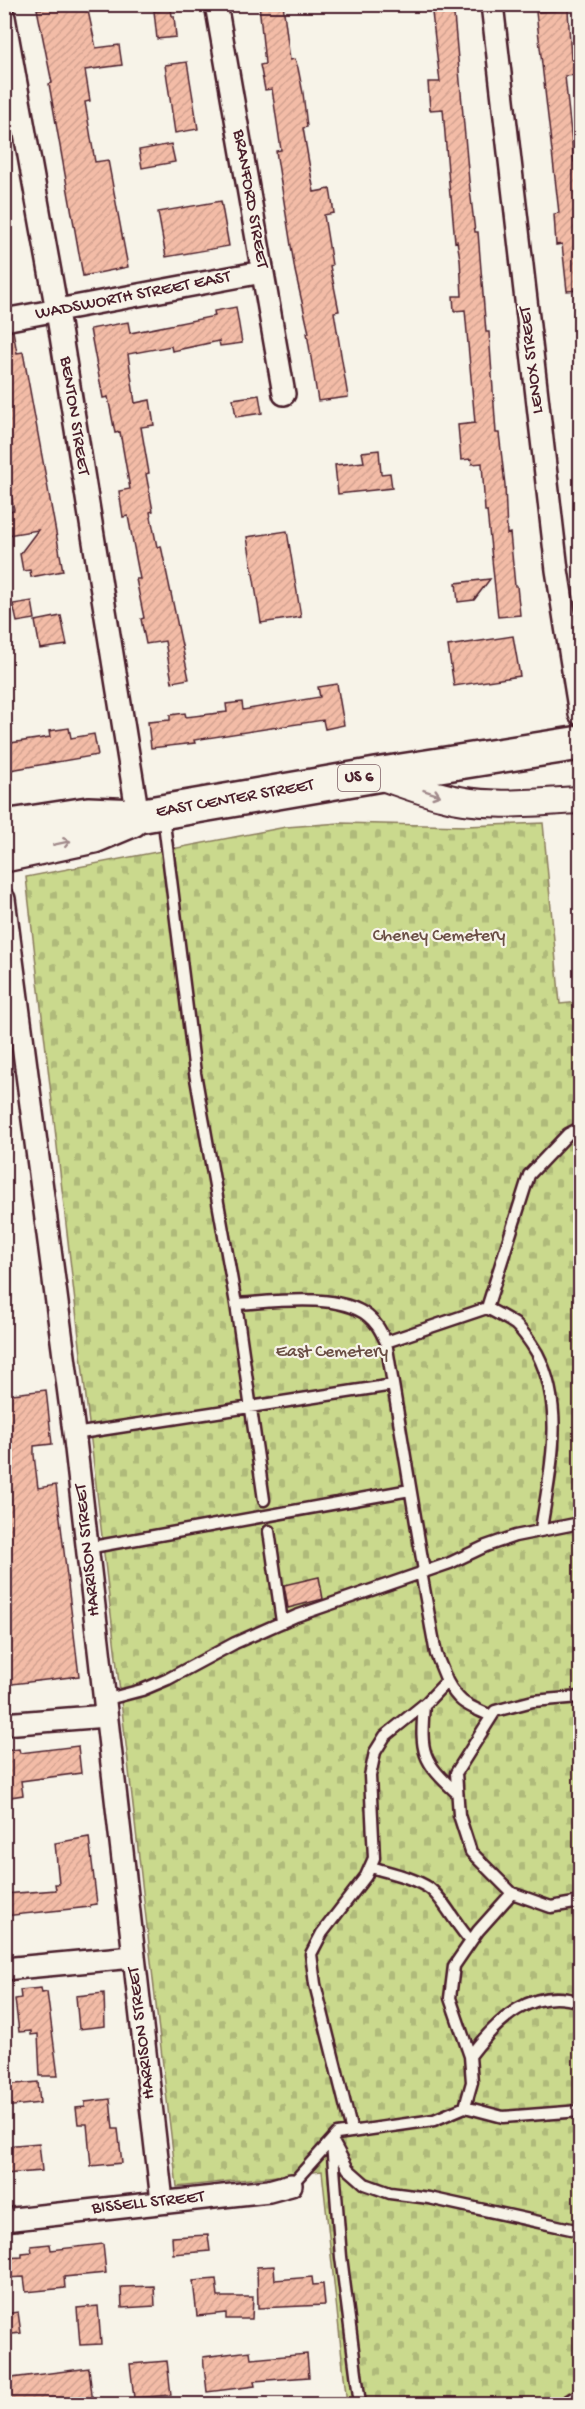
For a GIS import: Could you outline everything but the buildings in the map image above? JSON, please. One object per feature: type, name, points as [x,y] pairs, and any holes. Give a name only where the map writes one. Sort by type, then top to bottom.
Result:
[{"type":"main road","name":"EAST CENTER STREET","points":[[4,827],[88,814],[151,814],[580,743]]},
{"type":"main road","name":"EAST CENTER STREET","points":[[4,855],[94,836],[151,814]]},
{"type":"street","name":"BRANFORD STREET","points":[[216,4],[284,394]]},
{"type":"street","name":"LENOX STREET","points":[[492,4],[557,570],[580,714]]},
{"type":"street","name":"BENTON STREET","points":[[4,17],[151,814]]},
{"type":"street","name":"WADSWORTH STREET EAST","points":[[4,320],[262,272]]},
{"type":"street","points":[[376,775],[442,797],[469,801],[501,804],[580,800]]},
{"type":"street","name":"HARRISON STREET","points":[[4,900],[74,1434],[162,2201]]},
{"type":"street","points":[[4,1724],[105,1708]]},
{"type":"street","points":[[4,1969],[133,1957]]},
{"type":"street","name":"BISSELL STREET","points":[[4,2220],[269,2191],[291,2185]]},
{"type":"lane","points":[[151,814],[236,1305],[264,1500]]},
{"type":"lane","points":[[487,1308],[529,1175],[568,1134],[580,1128]]},
{"type":"lane","points":[[236,1305],[324,1302],[351,1307],[368,1315],[380,1328],[386,1342],[434,1645],[455,1696],[467,1707],[491,1716]]},
{"type":"lane","points":[[386,1342],[487,1308],[516,1325],[531,1342],[546,1374],[553,1401],[555,1424],[542,1529]]},
{"type":"lane","points":[[74,1434],[393,1385]]},
{"type":"lane","points":[[87,1548],[410,1490]]},
{"type":"lane","points":[[105,1708],[282,1622],[465,1557],[496,1542],[542,1529],[580,1523]]},
{"type":"lane","points":[[269,1531],[282,1622]]},
{"type":"lane","points":[[352,2132],[315,1984],[311,1954],[322,1933],[366,1876],[374,1858],[370,1776],[375,1752],[385,1736],[424,1705],[447,1681]]},
{"type":"lane","points":[[580,1697],[533,1701],[495,1711],[456,1773],[459,1815],[471,1852],[512,1893],[551,1907],[580,1902]]},
{"type":"lane","points":[[424,1705],[422,1740],[424,1753],[430,1766],[457,1793]]},
{"type":"lane","points":[[370,1867],[403,1876],[429,1888],[446,1907],[459,1929],[471,1941]]},
{"type":"lane","points":[[465,2107],[472,2082],[470,2056],[450,1998],[454,1966],[471,1941],[512,1893]]},
{"type":"lane","points":[[470,2056],[484,2038],[515,2009],[549,1997],[565,1997],[580,2002]]},
{"type":"lane","points":[[291,2185],[337,2134],[434,2120],[465,2107],[503,2117],[580,2111]]},
{"type":"lane","points":[[332,2140],[348,2169],[365,2184],[390,2193],[429,2198],[580,2231]]},
{"type":"lane","points":[[332,2140],[341,2257],[360,2404]]},
{"type":"lane","points":[[563,2404],[580,2394]]},
{"type":"green space","name":"East Cemetery","points":[[340,823],[466,826],[543,823],[560,1004],[580,1002],[580,2404],[347,2404],[322,2171],[177,2187],[26,877],[286,827]]},
{"type":"park label","name":"Cheney Cemetery","points":[[439,936]]}]
